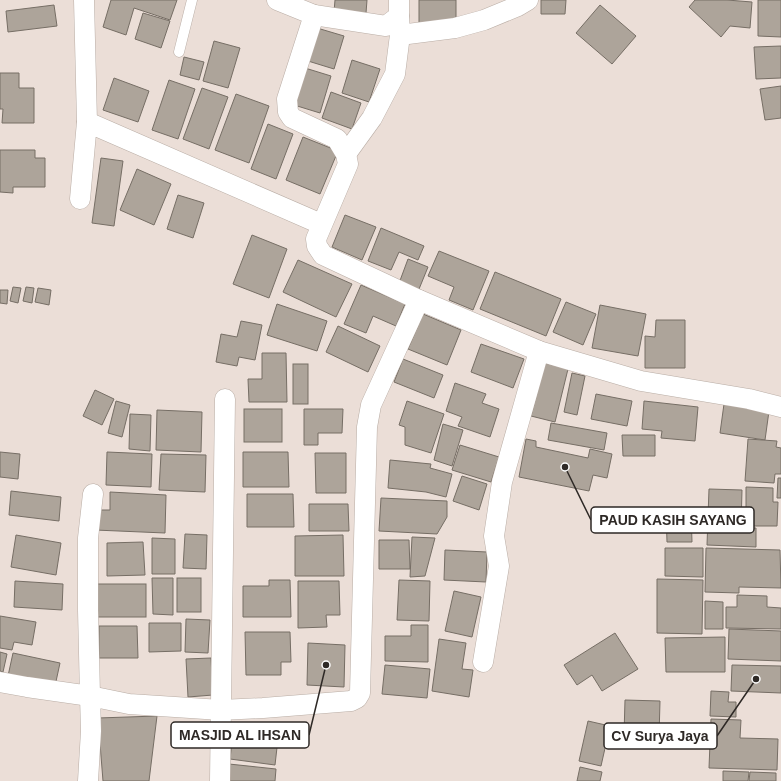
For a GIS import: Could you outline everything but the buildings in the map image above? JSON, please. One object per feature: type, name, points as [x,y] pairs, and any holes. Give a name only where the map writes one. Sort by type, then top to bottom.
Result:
[{"type":"street","points":[[80,199],[87,122],[84,0]]},
{"type":"street","points":[[277,0],[314,16],[381,26],[386,26],[399,17],[455,28],[484,20],[518,6],[528,0]]},
{"type":"street","points":[[314,16],[287,99],[288,112],[292,118],[337,139],[346,154],[348,164],[321,224],[316,239],[317,246],[323,255],[419,300],[539,351],[641,381],[749,399],[781,407]]},
{"type":"street","points":[[346,154],[372,118],[394,74],[399,17]]},
{"type":"street","points":[[87,122],[321,224]]},
{"type":"street","points":[[0,682],[27,688],[90,696],[129,704],[221,710],[351,701],[357,698],[360,694],[367,427],[371,405],[419,300]]},
{"type":"street","points":[[483,662],[498,566],[494,536],[502,482],[539,351]]},
{"type":"street","points":[[220,781],[225,399]]},
{"type":"street","points":[[88,781],[91,731],[88,538],[93,494]]},
{"type":"lane","points":[[179,52],[192,0]]},
{"type":"place","name":"PAUD KASIH SAYANG","points":[[565,467]]},
{"type":"place","name":"MASJID AL IHSAN","points":[[326,665]]},
{"type":"place","name":"CV Surya Jaya","points":[[756,679]]}]
